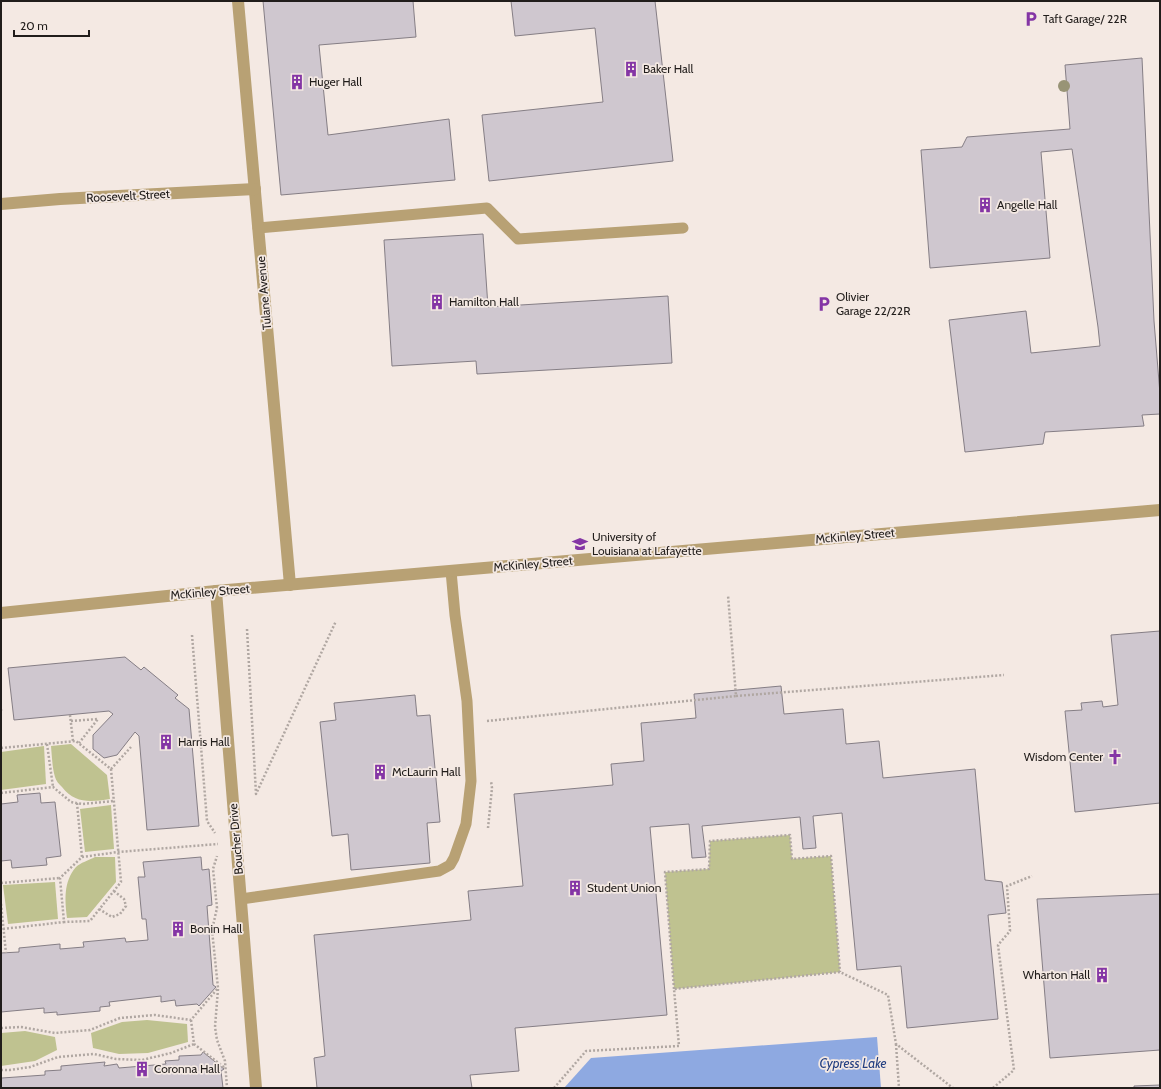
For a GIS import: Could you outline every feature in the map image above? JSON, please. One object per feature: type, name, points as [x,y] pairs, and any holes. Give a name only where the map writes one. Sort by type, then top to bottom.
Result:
[{"type":"street","name":"Tulane Avenue","points":[[238,1],[290,585]]},
{"type":"street","name":"Roosevelt Street","points":[[1,204],[60,199],[255,190]]},
{"type":"street","name":"McKinley Street","points":[[1,613],[216,591],[1160,510]]},
{"type":"street","name":"Boucher Drive","points":[[216,591],[256,1088]]},
{"type":"lane","points":[[258,228],[487,208],[518,239],[683,228]]},
{"type":"lane","points":[[241,899],[438,871],[450,865],[466,824],[471,781],[467,701],[455,615],[451,571]]},
{"type":"path","points":[[728,595],[736,696]]},
{"type":"path","points":[[247,630],[256,794],[336,621]]},
{"type":"path","points":[[192,634],[207,821],[215,833],[218,848]]},
{"type":"path","points":[[487,728],[486,721],[736,696],[1004,675]]},
{"type":"path","points":[[70,714],[73,741]]},
{"type":"path","points":[[71,721],[98,719],[79,743]]},
{"type":"path","points":[[1,748],[76,741],[111,769],[121,882],[90,921],[3,928]]},
{"type":"path","points":[[47,744],[53,787],[71,802],[82,804],[114,801]]},
{"type":"path","points":[[111,769],[131,746]]},
{"type":"path","points":[[488,828],[492,788],[490,773]]},
{"type":"path","points":[[1,793],[53,787]]},
{"type":"path","points":[[77,803],[82,857]]},
{"type":"path","points":[[554,1088],[586,1051],[679,1046],[665,872],[709,869],[710,841],[790,835],[792,860],[831,856],[840,972]]},
{"type":"path","points":[[1,883],[60,878],[82,857],[118,852],[236,842]]},
{"type":"path","points":[[218,852],[213,869],[217,908],[212,930],[218,988],[215,1027],[217,1040],[225,1061],[227,1088]]},
{"type":"path","points":[[993,1088],[1014,1070],[998,945],[1010,932],[1007,886],[1032,876]]},
{"type":"path","points":[[60,878],[64,922]]},
{"type":"path","points":[[99,909],[112,917],[120,914],[126,906],[124,899],[114,891]]},
{"type":"path","points":[[1,904],[6,953]]},
{"type":"path","points":[[674,989],[840,972],[888,995],[896,1044],[899,1088]]},
{"type":"path","points":[[218,988],[191,1020],[194,1044],[225,1069]]},
{"type":"path","points":[[1,1028],[21,1027],[55,1033],[90,1030],[120,1018],[155,1015],[191,1020]]},
{"type":"path","points":[[1,1070],[30,1067],[58,1057],[94,1054],[116,1059],[142,1060],[171,1053],[194,1044]]},
{"type":"path","points":[[896,1044],[953,1088]]},
{"type":"green space","points":[[71,744],[107,775],[110,799],[90,801],[78,799],[67,793],[57,781],[53,769],[51,746]]},
{"type":"green space","points":[[44,746],[46,784],[1,790],[1,752]]},
{"type":"green space","points":[[111,805],[114,849],[85,852],[80,809]]},
{"type":"green space","points":[[790,835],[792,859],[831,856],[840,972],[674,989],[665,872],[709,869],[710,841]]},
{"type":"green space","points":[[95,857],[115,857],[116,882],[87,917],[67,918],[66,892],[69,879],[76,867]]},
{"type":"green space","points":[[55,882],[58,919],[8,924],[3,885]]},
{"type":"green space","points":[[147,1020],[187,1024],[188,1042],[148,1053],[119,1054],[93,1048],[91,1033],[122,1022]]},
{"type":"green space","points":[[25,1031],[55,1037],[57,1050],[35,1061],[1,1066],[1,1033]]},
{"type":"water","name":"Cypress Lake","points":[[877,1037],[881,1088],[564,1088],[591,1058]]},
{"type":"building","name":"Huger Hall","points":[[263,1],[413,1],[416,37],[319,45],[328,135],[449,119],[455,180],[281,195]]},
{"type":"building","name":"Baker Hall","points":[[511,1],[655,1],[673,161],[489,181],[482,115],[603,102],[595,28],[515,36]]},
{"type":"building","name":"Angelle Hall","points":[[1142,58],[1154,321],[1160,394],[1160,414],[1142,415],[1144,426],[1045,432],[1043,444],[965,452],[949,320],[1026,311],[1031,353],[1100,346],[1098,327],[1072,149],[1041,152],[1050,258],[930,268],[921,150],[962,147],[967,137],[1070,129],[1065,65]]},
{"type":"building","name":"Hamilton Hall","points":[[483,234],[488,307],[668,296],[672,363],[477,374],[476,361],[392,366],[384,240]]},
{"type":"building","name":"Wisdom Center","points":[[1160,631],[1160,803],[1075,812],[1065,711],[1082,710],[1081,703],[1102,701],[1103,707],[1118,705],[1111,635]]},
{"type":"building","name":"Harris Hall","points":[[125,657],[141,670],[144,667],[178,695],[175,698],[189,709],[199,826],[147,830],[139,736],[135,732],[117,755],[104,758],[93,749],[93,735],[113,714],[109,711],[14,720],[8,668]]},
{"type":"building","name":"Student Union","points":[[781,686],[784,714],[843,709],[846,744],[879,741],[883,778],[975,769],[985,880],[1002,882],[1006,913],[988,915],[998,1019],[907,1028],[901,966],[857,970],[842,813],[813,816],[816,848],[803,849],[800,817],[702,826],[706,857],[692,858],[689,824],[650,827],[667,1015],[515,1028],[519,1071],[470,1075],[472,1088],[317,1088],[314,1058],[325,1056],[314,935],[471,920],[468,891],[523,886],[514,794],[613,785],[611,764],[644,761],[641,723],[696,718],[694,694]]},
{"type":"building","name":"McLaurin Hall","points":[[415,695],[417,716],[430,715],[440,822],[427,823],[430,863],[351,870],[348,834],[332,836],[320,722],[336,720],[334,703]]},
{"type":"building","points":[[40,793],[41,803],[55,802],[61,856],[46,858],[47,865],[12,868],[11,860],[1,861],[1,804],[18,802],[17,795]]},
{"type":"building","name":"Bonin Hall","points":[[201,857],[202,870],[209,869],[212,905],[207,906],[213,985],[216,987],[199,1006],[197,1004],[176,1006],[175,1000],[161,1002],[161,996],[109,1002],[110,1006],[100,1007],[100,1011],[57,1015],[57,1012],[44,1013],[44,1008],[1,1012],[1,953],[19,952],[19,948],[60,944],[60,949],[84,947],[83,942],[125,938],[126,942],[148,940],[146,919],[142,919],[138,877],[145,877],[143,862]]},
{"type":"building","name":"Wharton Hall","points":[[1160,894],[1160,1050],[1050,1058],[1037,899]]},
{"type":"building","name":"Coronna Hall","points":[[203,1052],[224,1069],[221,1071],[223,1088],[1,1088],[1,1077],[45,1075],[45,1071],[61,1070],[61,1066],[105,1062],[104,1066],[117,1064],[119,1068],[166,1064],[165,1061],[179,1060],[179,1056],[201,1055]]},
{"type":"building","points":[[1160,1085],[1160,1088],[1134,1088],[1134,1086]]},
{"type":"place","name":"Taft Garage/ 22R","points":[[1031,19]]},
{"type":"place","name":"Baker Hall","points":[[631,69]]},
{"type":"place","name":"Huger Hall","points":[[297,82]]},
{"type":"place","name":"Angelle Hall","points":[[985,205]]},
{"type":"place","name":"Hamilton Hall","points":[[437,302]]},
{"type":"place","name":"Olivier Garage 22/22R","points":[[824,304]]},
{"type":"place","name":"University of Louisiana at Lafayette","points":[[580,544]]},
{"type":"place","name":"Harris Hall","points":[[166,742]]},
{"type":"place","name":"Wisdom Center","points":[[1115,757]]},
{"type":"place","name":"McLaurin Hall","points":[[380,772]]},
{"type":"place","name":"Student Union","points":[[575,888]]},
{"type":"place","name":"Bonin Hall","points":[[178,929]]},
{"type":"place","name":"Wharton Hall","points":[[1102,975]]},
{"type":"place","name":"Coronna Hall","points":[[142,1069]]}]
